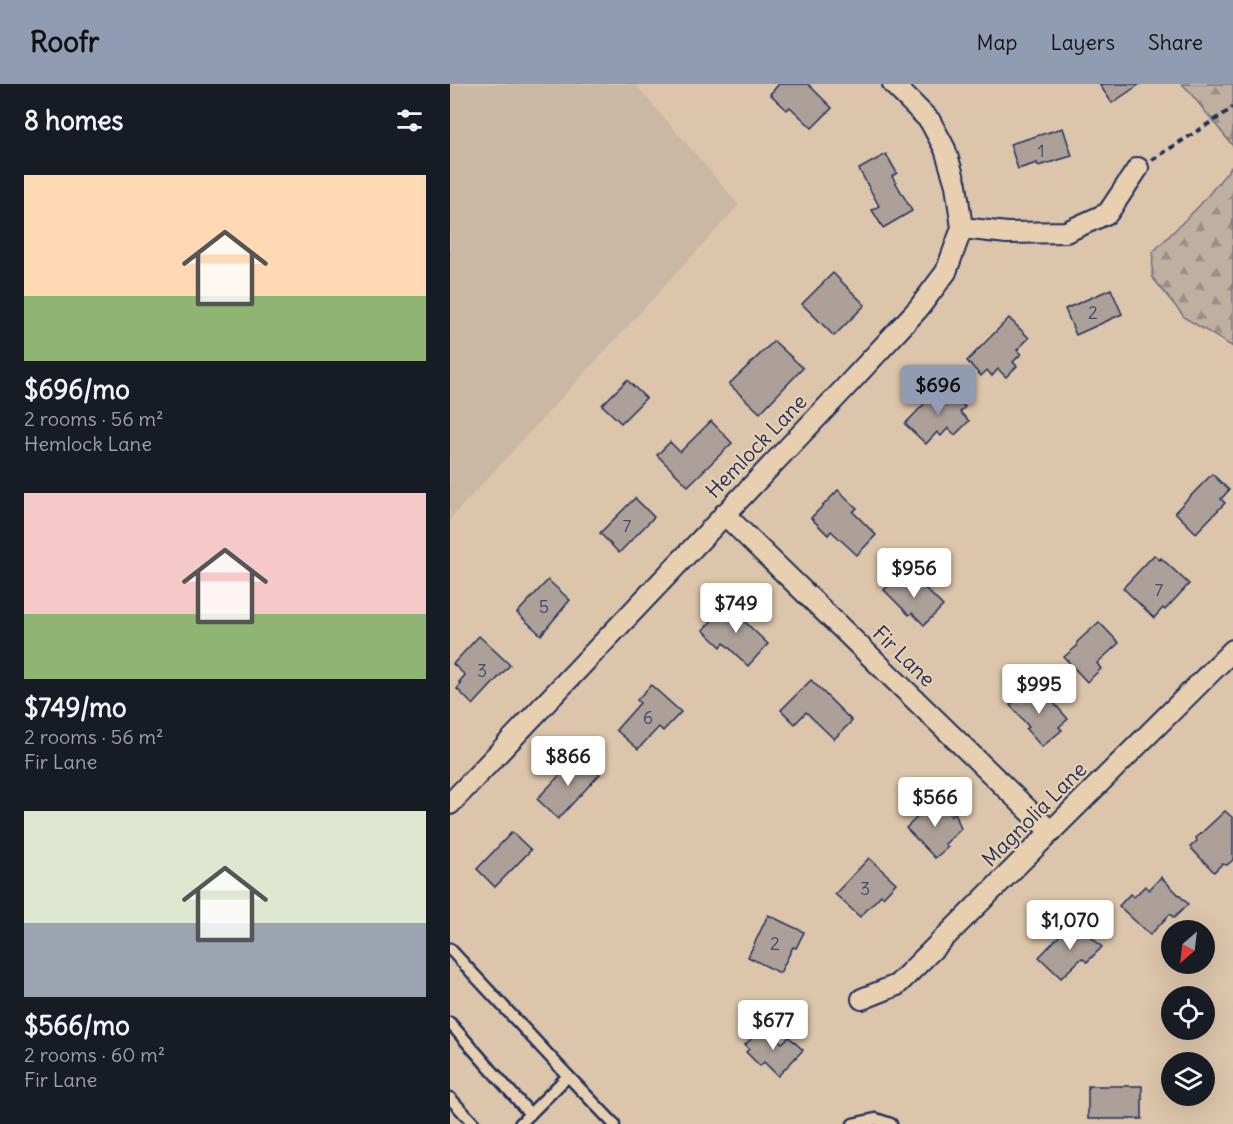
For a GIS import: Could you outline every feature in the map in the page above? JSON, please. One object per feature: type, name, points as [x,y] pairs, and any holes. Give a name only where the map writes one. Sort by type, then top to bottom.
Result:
[{"type":"street","name":"Hemlock Lane","points":[[450,804],[841,392],[918,309],[946,272],[962,228],[956,184],[945,149],[930,121],[893,84]]},
{"type":"street","points":[[962,228],[1007,233],[1066,232],[1108,213],[1138,168]]},
{"type":"street","name":"Fir Lane","points":[[724,514],[1050,832]]},
{"type":"street","name":"Magnolia Lane","points":[[862,999],[897,984],[1233,650]]},
{"type":"lane","points":[[450,950],[614,1124]]},
{"type":"lane","points":[[450,1023],[530,1114]]},
{"type":"lane","points":[[520,1124],[568,1076]]},
{"type":"lane","points":[[450,1098],[474,1124]]},
{"type":"lane","points":[[853,1124],[876,1119],[891,1124]]},
{"type":"path","points":[[1138,168],[1233,108]]},
{"type":"shaded area","points":[[450,84],[635,84],[739,205],[450,519]]},
{"type":"green space","points":[[1182,84],[1233,84],[1233,146],[1188,90]]},
{"type":"green space","points":[[1233,165],[1233,347],[1185,318],[1152,277],[1153,252],[1200,205]]},
{"type":"building","points":[[779,84],[808,84],[832,108],[812,128],[790,107],[787,110],[770,94]]},
{"type":"building","points":[[1099,84],[1140,84],[1112,103]]},
{"type":"building","points":[[1063,128],[1072,156],[1018,169],[1010,144]]},
{"type":"building","points":[[886,154],[897,173],[892,176],[912,211],[883,228],[872,210],[879,206],[859,169]]},
{"type":"building","points":[[833,273],[865,305],[834,336],[802,304]]},
{"type":"building","points":[[1111,289],[1122,314],[1076,335],[1065,309]]},
{"type":"building","points":[[1009,318],[1029,338],[1017,350],[1021,354],[1013,362],[1017,366],[1006,377],[998,369],[992,376],[987,370],[981,376],[967,361]]},
{"type":"building","points":[[774,341],[803,368],[760,413],[729,384]]},
{"type":"building","points":[[627,380],[646,398],[621,423],[602,405]]},
{"type":"building","points":[[942,385],[965,407],[960,412],[969,421],[955,435],[948,428],[941,436],[937,432],[926,444],[905,424]]},
{"type":"building","points":[[711,421],[732,443],[688,486],[657,455],[670,442],[680,452]]},
{"type":"building","points":[[1212,474],[1229,490],[1221,499],[1225,503],[1196,533],[1175,512]]},
{"type":"building","points":[[838,490],[857,508],[853,512],[876,535],[857,555],[831,531],[828,535],[811,518]]},
{"type":"building","points":[[635,498],[654,517],[619,553],[600,533]]},
{"type":"building","points":[[1154,555],[1160,560],[1161,558],[1189,584],[1165,610],[1163,608],[1154,618],[1123,588]]},
{"type":"building","points":[[911,574],[943,606],[924,625],[912,613],[909,615],[884,590],[896,578],[901,584]]},
{"type":"building","points":[[548,580],[570,600],[541,635],[517,613]]},
{"type":"building","points":[[730,601],[747,616],[743,620],[768,644],[748,666],[724,643],[721,647],[703,630]]},
{"type":"building","points":[[1099,622],[1119,643],[1097,663],[1101,669],[1087,682],[1064,657]]},
{"type":"building","points":[[479,636],[510,665],[473,705],[457,689],[465,675],[453,664]]},
{"type":"building","points":[[811,680],[852,721],[834,739],[806,712],[795,724],[781,710]]},
{"type":"building","points":[[1033,684],[1044,696],[1046,694],[1068,719],[1059,727],[1062,730],[1042,747],[1026,729],[1029,727],[1010,705]]},
{"type":"building","points":[[651,685],[681,712],[663,731],[659,727],[638,749],[616,730],[640,703],[637,700]]},
{"type":"building","points":[[579,755],[600,774],[558,819],[537,799]]},
{"type":"building","points":[[935,800],[951,816],[955,812],[961,829],[945,844],[948,847],[935,858],[906,828]]},
{"type":"building","points":[[1225,811],[1233,818],[1233,860],[1227,865],[1222,864],[1214,872],[1190,847],[1197,841],[1196,838]]},
{"type":"building","points":[[512,832],[531,850],[495,887],[477,869]]},
{"type":"building","points":[[869,858],[896,883],[860,917],[835,894]]},
{"type":"building","points":[[1161,877],[1188,904],[1174,918],[1170,914],[1164,920],[1161,920],[1161,923],[1150,935],[1119,906],[1130,894],[1134,897],[1145,886],[1149,890]]},
{"type":"building","points":[[768,915],[804,932],[796,948],[793,947],[780,973],[748,957]]},
{"type":"building","points":[[1078,924],[1102,947],[1087,962],[1082,958],[1061,978],[1039,957],[1066,929],[1070,933]]},
{"type":"building","points":[[764,1026],[782,1043],[789,1037],[803,1050],[778,1076],[764,1062],[760,1066],[746,1052],[749,1049],[745,1045]]},
{"type":"building","points":[[1088,1086],[1142,1086],[1142,1119],[1088,1119]]}]
